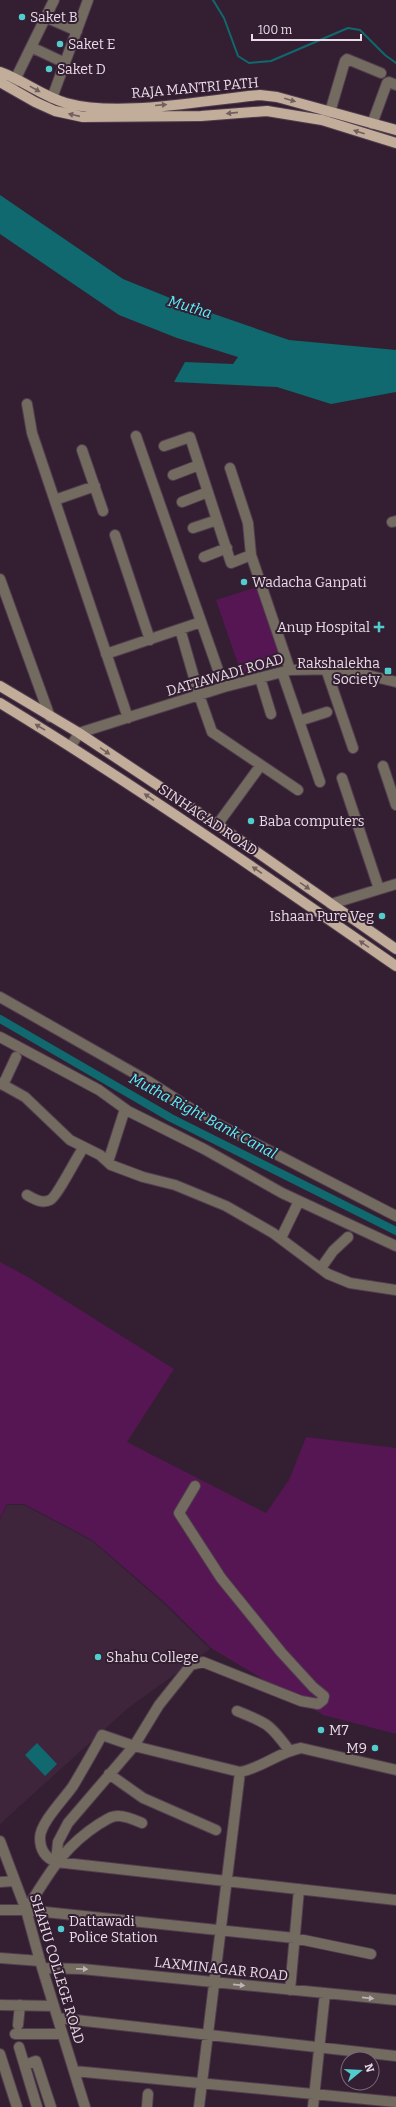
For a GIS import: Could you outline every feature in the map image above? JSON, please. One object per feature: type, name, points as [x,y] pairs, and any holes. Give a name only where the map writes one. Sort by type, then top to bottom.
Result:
[{"type":"main road","name":"RAJA MANTRI PATH","points":[[0,72],[16,78],[52,98],[91,113],[117,109],[260,96],[277,97],[396,130]]},
{"type":"main road","name":"RAJA MANTRI PATH","points":[[0,82],[35,102],[55,111],[201,116],[267,111],[322,120],[396,144]]},
{"type":"main road","name":"SINHAGAD ROAD","points":[[0,686],[79,734],[217,825],[396,949]]},
{"type":"main road","name":"SINHAGAD ROAD","points":[[0,703],[71,746],[229,850],[396,966]]},
{"type":"street","points":[[11,88],[54,0]]},
{"type":"street","points":[[52,98],[88,0]]},
{"type":"street","points":[[45,17],[77,31]]},
{"type":"street","points":[[31,47],[65,63]]},
{"type":"street","points":[[330,112],[345,61],[347,59],[381,74]]},
{"type":"street","points":[[372,124],[387,83],[389,82],[396,85]]},
{"type":"street","points":[[27,404],[32,433],[128,718]]},
{"type":"street","points":[[136,436],[224,687]]},
{"type":"street","points":[[164,446],[190,437],[231,563],[251,555]]},
{"type":"street","points":[[82,450],[103,511]]},
{"type":"street","points":[[173,475],[200,465]]},
{"type":"street","points":[[230,468],[248,523],[251,555],[286,671],[299,721],[320,782]]},
{"type":"street","points":[[54,500],[95,486]]},
{"type":"street","points":[[182,502],[208,492]]},
{"type":"street","points":[[193,528],[217,520]]},
{"type":"street","points":[[115,535],[150,640]]},
{"type":"street","points":[[204,557],[226,548]]},
{"type":"street","points":[[0,579],[50,717]]},
{"type":"street","points":[[106,654],[201,622]]},
{"type":"street","points":[[180,629],[199,695],[212,732],[298,790]]},
{"type":"street","points":[[326,669],[353,748]]},
{"type":"street","name":"DATTAWADI ROAD","points":[[79,734],[224,687],[286,671],[342,669],[396,682]]},
{"type":"street","points":[[260,678],[271,714]]},
{"type":"street","points":[[299,721],[328,712]]},
{"type":"street","points":[[71,746],[79,734]]},
{"type":"street","points":[[217,825],[261,764]]},
{"type":"street","points":[[383,766],[396,805]]},
{"type":"street","points":[[342,778],[379,889]]},
{"type":"street","points":[[331,904],[396,884]]},
{"type":"street","points":[[0,996],[148,1081],[204,1117],[396,1216]]},
{"type":"street","points":[[0,1036],[99,1090],[125,1109],[204,1149],[299,1202],[396,1246]]},
{"type":"street","points":[[16,1057],[2,1084],[25,1097],[70,1140],[108,1162],[143,1177],[198,1193],[226,1206],[281,1238],[328,1274],[350,1283],[396,1290]]},
{"type":"street","points":[[108,1162],[125,1109]]},
{"type":"street","points":[[27,1195],[43,1202],[51,1200],[84,1147]]},
{"type":"street","points":[[281,1238],[299,1202]]},
{"type":"street","points":[[321,1268],[333,1251],[348,1237]]},
{"type":"street","points":[[56,1862],[58,1842],[68,1823],[134,1746],[159,1705],[191,1665],[197,1663],[208,1664],[301,1701],[318,1704],[323,1700],[324,1696],[313,1687],[281,1652],[221,1578],[179,1513],[195,1486]]},
{"type":"street","points":[[237,1711],[265,1722],[275,1731],[289,1750]]},
{"type":"street","points":[[396,1770],[301,1748],[289,1750],[249,1770],[240,1772],[134,1746],[102,1735],[73,1785],[49,1817],[40,1838],[44,1854],[56,1862],[396,1900]]},
{"type":"street","points":[[199,2107],[240,1772]]},
{"type":"street","points":[[109,1774],[143,1798],[216,1830]]},
{"type":"street","points":[[26,1910],[56,1862],[78,1838],[112,1817],[119,1816],[142,1822]]},
{"type":"street","name":"SHAHU COLLEGE ROAD","points":[[0,1841],[26,1910],[41,1965],[85,2107]]},
{"type":"street","points":[[0,1882],[14,1881]]},
{"type":"street","points":[[290,1990],[299,1889]]},
{"type":"street","points":[[0,1910],[26,1910],[294,1938],[371,1954]]},
{"type":"street","name":"LAXMINAGAR ROAD","points":[[0,1958],[41,1965],[396,2000]]},
{"type":"street","points":[[313,2107],[325,1993]]},
{"type":"street","points":[[0,2004],[54,2006]]},
{"type":"street","points":[[20,2005],[17,2030],[62,2034]]},
{"type":"street","points":[[58,2018],[396,2056]]},
{"type":"street","points":[[19,2048],[37,2107]]},
{"type":"street","points":[[0,2054],[17,2107]]},
{"type":"street","points":[[24,2065],[36,2061],[51,2107]]},
{"type":"street","points":[[74,2071],[396,2102]]},
{"type":"street","points":[[147,2107],[148,2094]]},
{"type":"shaded area","points":[[257,587],[283,663],[241,673],[216,600]]},
{"type":"shaded area","points":[[0,1262],[28,1277],[174,1369],[127,1442],[266,1513],[289,1480],[306,1437],[396,1448],[396,1734],[323,1715],[211,1648],[163,1601],[92,1540],[24,1504],[7,1504],[0,1518]]},
{"type":"shaded area","name":"Shahu College","points":[[7,1505],[24,1505],[92,1541],[162,1602],[210,1649],[128,1708],[0,1824],[0,1520]]},
{"type":"water","name":"Mutha","points":[[0,195],[123,279],[185,304],[289,340],[396,350],[396,392],[331,404],[277,387],[174,382],[185,362],[233,364],[238,357],[177,338],[119,315],[0,234]]},
{"type":"water","points":[[37,1743],[57,1764],[45,1776],[25,1755]]},
{"type":"waterway","points":[[213,0],[224,18],[238,56],[249,63],[271,61],[348,28],[360,30],[385,55],[396,63]]},
{"type":"waterway","name":"Mutha Right Bank Canal","points":[[0,1019],[171,1118],[396,1231]]},
{"type":"place","name":"Saket B","points":[[22,17]]},
{"type":"place","name":"Saket E","points":[[60,44]]},
{"type":"place","name":"Saket D","points":[[49,69]]},
{"type":"place","name":"Wadacha Ganpati","points":[[244,582]]},
{"type":"place","name":"Anup Hospital","points":[[379,627]]},
{"type":"place","name":"Rakshalekha Society","points":[[388,671]]},
{"type":"place","name":"Baba computers","points":[[251,821]]},
{"type":"place","name":"Ishaan Pure Veg","points":[[382,916]]},
{"type":"place","name":"Shahu College","points":[[98,1657]]},
{"type":"place","name":"M7","points":[[321,1730]]},
{"type":"place","name":"M9","points":[[375,1748]]},
{"type":"place","name":"Dattawadi Police Station","points":[[61,1929]]}]
